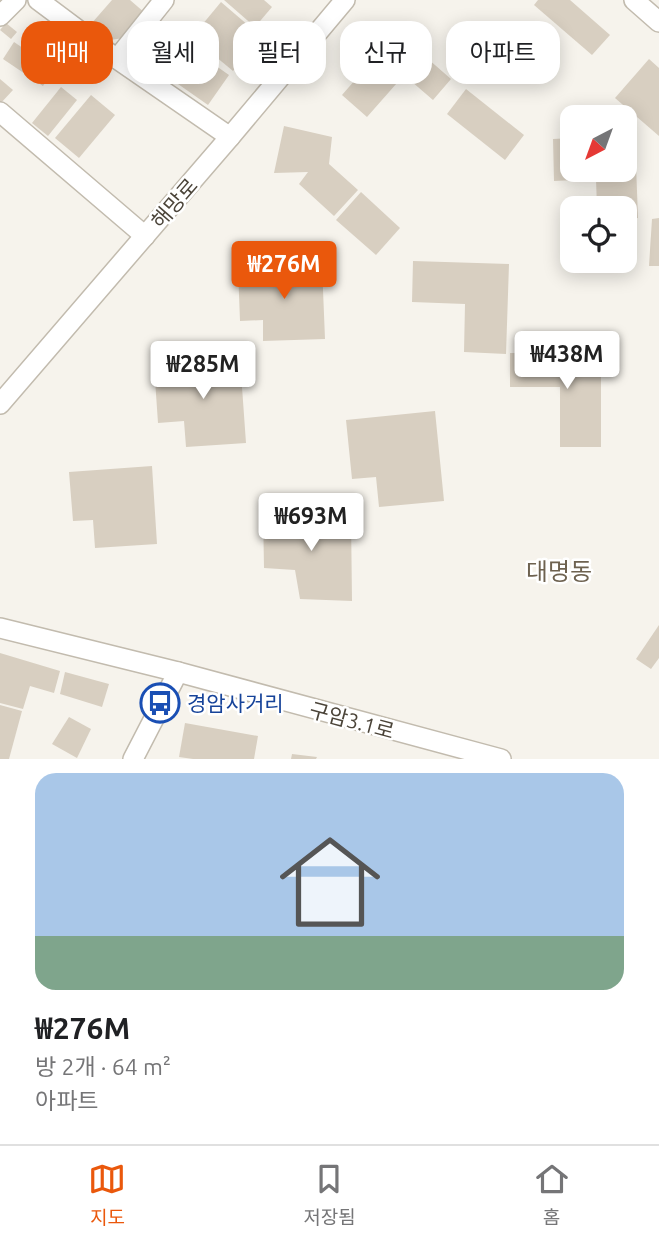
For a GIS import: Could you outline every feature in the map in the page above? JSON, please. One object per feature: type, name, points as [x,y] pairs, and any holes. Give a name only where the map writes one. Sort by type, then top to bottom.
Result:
[{"type":"street","points":[[0,16],[16,0]]},
{"type":"street","points":[[38,0],[117,59],[230,137]]},
{"type":"street","points":[[117,59],[164,0]]},
{"type":"street","name":"해망로","points":[[2,396],[145,236],[345,0]]},
{"type":"street","points":[[634,0],[659,22]]},
{"type":"street","points":[[0,112],[145,236]]},
{"type":"street","name":"구암3.1로","points":[[0,628],[178,672],[501,759]]},
{"type":"street","points":[[133,759],[178,672]]},
{"type":"building","points":[[112,0],[130,0],[145,13],[138,21],[127,21],[127,34],[124,38],[113,40],[113,21],[94,21]]},
{"type":"building","points":[[224,0],[264,0],[272,7],[260,21],[248,21]]},
{"type":"building","points":[[538,0],[570,0],[610,35],[592,55],[560,27],[560,21],[553,21],[534,5]]},
{"type":"building","points":[[221,2],[243,21],[233,21],[233,71],[219,59],[219,21],[205,21]]},
{"type":"building","points":[[6,23],[17,32],[11,39],[0,30]]},
{"type":"building","points":[[14,42],[21,47],[21,71],[3,59]]},
{"type":"building","points":[[649,59],[659,68],[659,136],[637,117],[637,105],[623,105],[615,98]]},
{"type":"building","points":[[432,62],[446,75],[447,84],[433,100],[414,84],[432,84]]},
{"type":"building","points":[[219,68],[229,75],[208,105],[178,84],[219,84]]},
{"type":"building","points":[[0,79],[13,90],[0,104]]},
{"type":"building","points":[[352,84],[396,84],[367,117],[342,95]]},
{"type":"building","points":[[61,87],[77,100],[48,136],[32,123]]},
{"type":"building","points":[[466,89],[524,135],[505,160],[447,114]]},
{"type":"building","points":[[91,95],[115,115],[79,158],[55,138]]},
{"type":"building","points":[[284,126],[332,137],[329,164],[358,190],[334,216],[299,184],[308,172],[274,173]]},
{"type":"building","points":[[553,139],[560,139],[560,181],[554,181]]},
{"type":"building","points":[[596,182],[637,182],[638,218],[637,196],[597,196]]},
{"type":"building","points":[[361,192],[400,228],[376,255],[336,220]]},
{"type":"building","points":[[659,218],[659,266],[649,266],[652,219]]},
{"type":"building","points":[[413,261],[509,264],[506,354],[464,352],[465,304],[412,302]]},
{"type":"building","points":[[322,265],[325,339],[263,341],[263,320],[240,321],[238,268]]},
{"type":"building","points":[[510,353],[601,353],[601,447],[560,447],[560,387],[510,387]]},
{"type":"building","points":[[240,359],[246,443],[186,447],[184,421],[158,423],[154,365]]},
{"type":"building","points":[[435,411],[444,501],[379,507],[376,477],[352,479],[346,420]]},
{"type":"building","points":[[152,466],[157,544],[95,548],[93,520],[73,521],[69,472]]},
{"type":"building","points":[[263,511],[351,517],[352,601],[300,599],[295,570],[264,568]]},
{"type":"building","points":[[659,625],[659,658],[651,669],[636,659]]},
{"type":"building","points":[[0,653],[60,671],[54,693],[30,686],[23,709],[0,703]]},
{"type":"building","points":[[65,672],[109,684],[102,707],[60,694]]},
{"type":"building","points":[[0,705],[22,711],[9,759],[0,759]]},
{"type":"building","points":[[69,717],[91,729],[77,758],[52,744]]},
{"type":"building","points":[[185,723],[258,736],[254,759],[179,757]]},
{"type":"building","points":[[292,754],[317,757],[291,759]]},
{"type":"place","name":"경암사거리","points":[[160,703]]},
{"type":"district","name":"대명동","points":[[559,571]]}]
